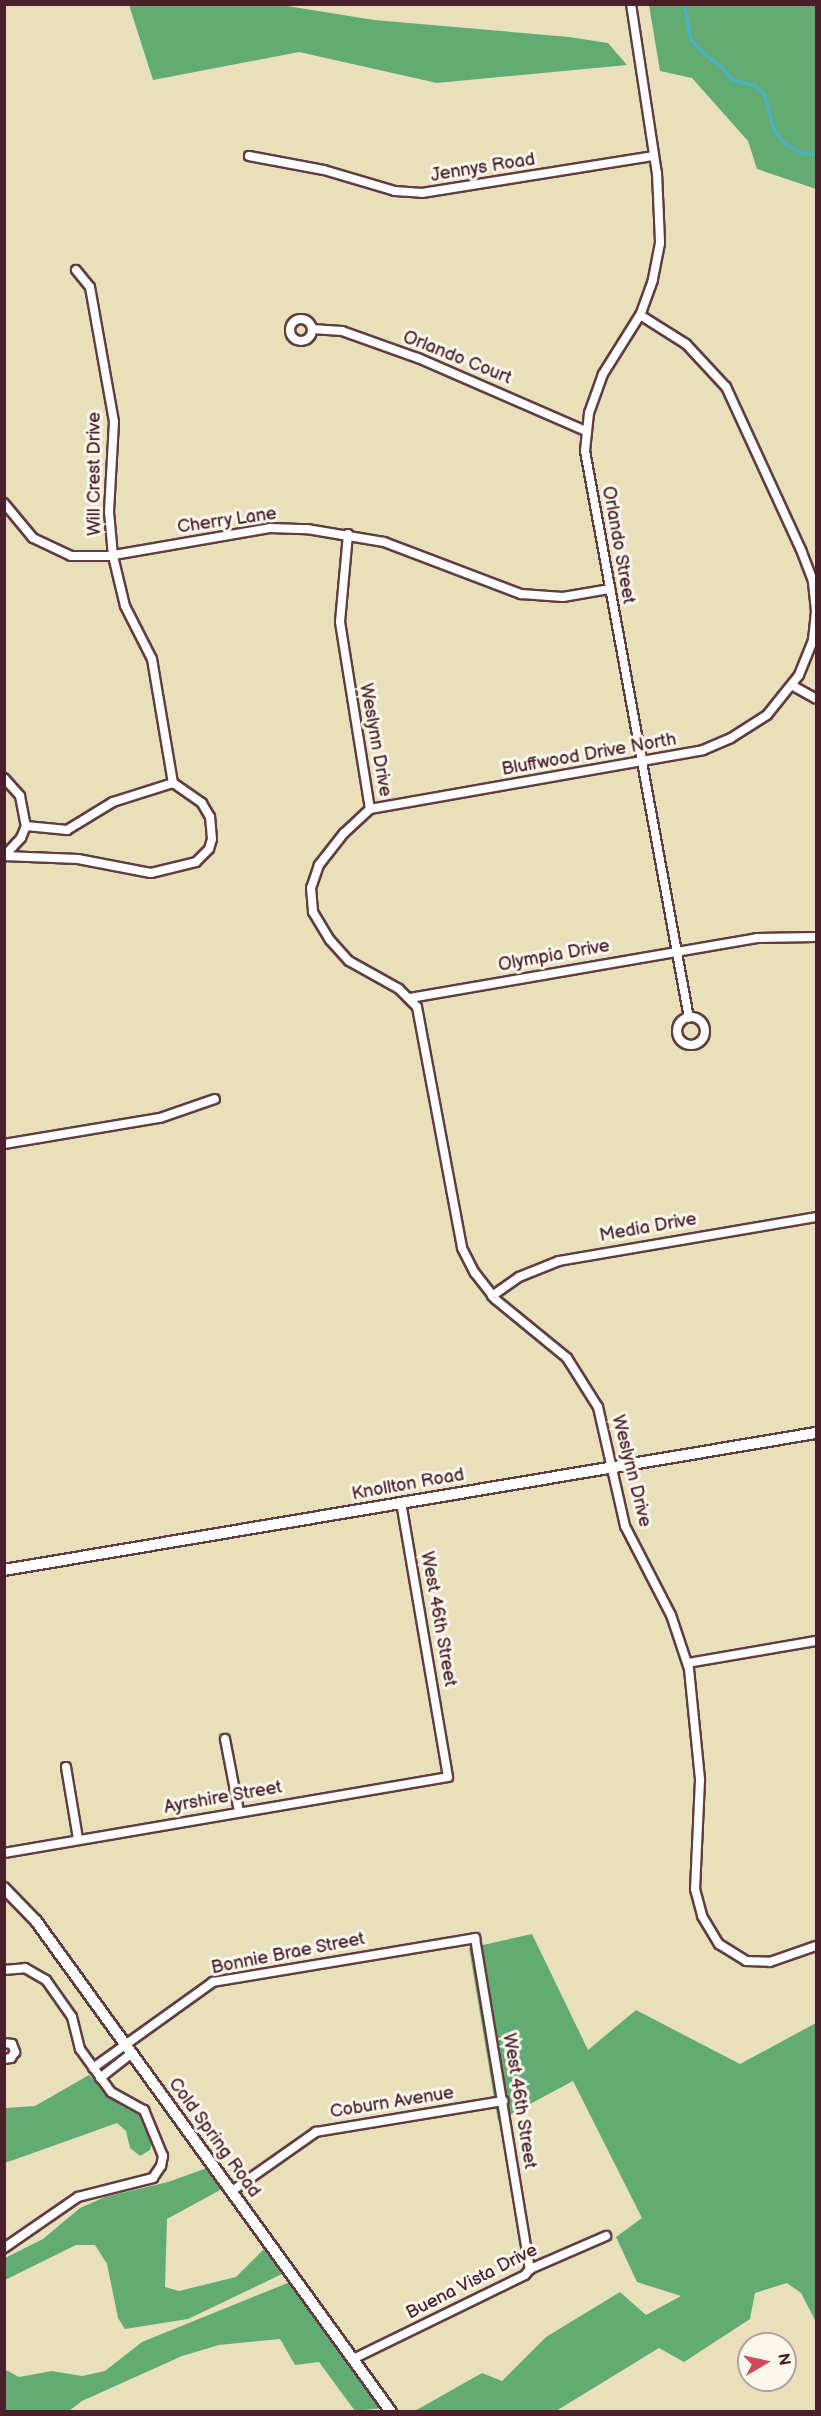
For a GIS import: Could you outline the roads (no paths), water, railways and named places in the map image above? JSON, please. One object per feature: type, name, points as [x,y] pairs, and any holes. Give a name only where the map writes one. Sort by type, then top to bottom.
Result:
[{"type":"street","name":"Orlando Street","points":[[631,4],[654,156],[660,243],[653,280],[640,315],[603,374],[586,431],[586,463],[641,764],[679,951],[689,1018]]},
{"type":"street","name":"Jennys Road","points":[[249,156],[324,170],[382,188],[422,194],[654,156]]},
{"type":"street","name":"Will Crest Drive","points":[[76,270],[90,287],[114,422],[109,512],[113,556],[125,606],[152,659],[172,783]]},
{"type":"street","name":"Bluffwood Drive North","points":[[370,809],[641,764],[694,753],[731,738],[767,715],[792,686],[809,653],[815,625],[813,581],[802,552],[726,387],[686,344],[640,315]]},
{"type":"street","name":"Orlando Court","points":[[312,329],[342,331],[418,358],[586,431]]},
{"type":"street","name":"Cherry Lane","points":[[4,503],[26,531],[53,550],[84,558],[113,556],[270,528],[348,534],[407,550],[521,594],[563,597],[610,589]]},
{"type":"street","name":"Weslynn Drive","points":[[348,534],[340,622],[370,809],[341,836],[314,874],[311,902],[322,929],[353,963],[410,998],[421,1017],[458,1235],[475,1274],[492,1296],[558,1348],[581,1376],[602,1420],[611,1468],[628,1532],[671,1615],[688,1663],[700,1780],[695,1894],[708,1929],[728,1952],[746,1961],[765,1963],[816,1946]]},
{"type":"street","points":[[792,686],[816,699]]},
{"type":"street","points":[[4,778],[20,796],[26,826],[21,838],[4,856]]},
{"type":"street","points":[[4,856],[78,859],[141,873],[196,862],[212,844],[210,817],[191,792],[172,783],[113,802],[67,830],[26,826]]},
{"type":"street","name":"Olympia Drive","points":[[410,998],[766,937],[816,937]]},
{"type":"street","points":[[4,1144],[164,1117],[215,1099]]},
{"type":"street","name":"Media Drive","points":[[492,1296],[519,1277],[559,1261],[816,1217]]},
{"type":"street","name":"Knollton Road","points":[[4,1570],[816,1433]]},
{"type":"street","name":"West 46th Street","points":[[401,1503],[448,1777]]},
{"type":"street","points":[[688,1663],[816,1641]]},
{"type":"street","points":[[225,1739],[239,1812]]},
{"type":"street","points":[[66,1767],[78,1839]]},
{"type":"street","name":"Ayrshire Street","points":[[4,1853],[448,1777]]},
{"type":"street","name":"Cold Spring Road","points":[[4,1888],[26,1909],[391,2412]]},
{"type":"street","name":"West 46th Street","points":[[475,1938],[530,2269]]},
{"type":"street","name":"Bonnie Brae Street","points":[[93,2068],[213,1982],[475,1938]]},
{"type":"street","points":[[4,1970],[25,1968],[46,1980],[72,2017],[78,2046],[100,2078],[116,2095],[144,2110],[162,2152],[160,2170],[146,2181],[104,2188],[78,2197],[4,2248]]},
{"type":"street","points":[[4,2043],[12,2044],[15,2052],[11,2058],[4,2059]]},
{"type":"street","points":[[100,2078],[131,2054]]},
{"type":"street","name":"Coburn Avenue","points":[[232,2191],[316,2132],[503,2101]]},
{"type":"street","name":"Buena Vista Drive","points":[[353,2359],[525,2275],[530,2269],[606,2236]]},
{"type":"waterway","points":[[684,4],[690,38],[703,53],[722,67],[731,79],[755,85],[764,94],[773,128],[784,143],[801,153],[816,154]]}]
